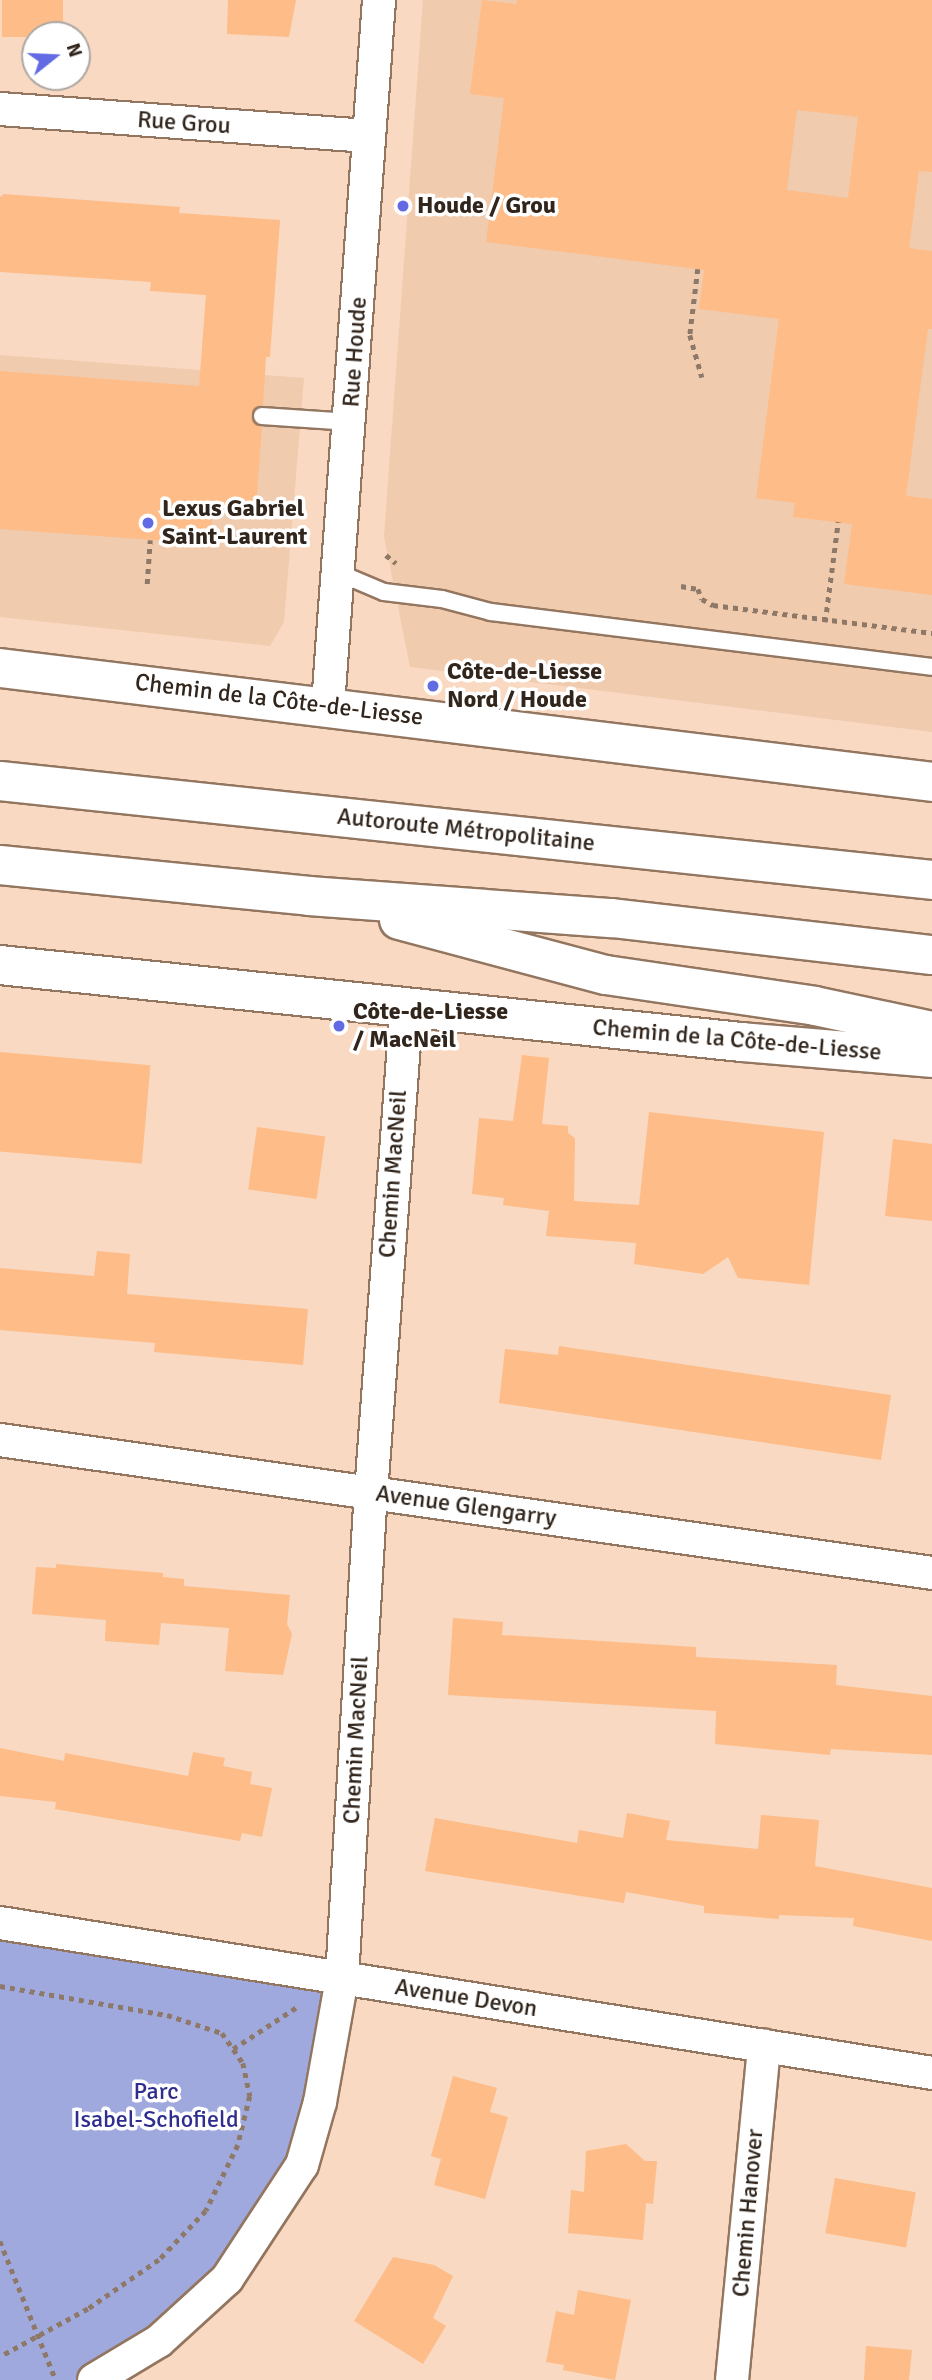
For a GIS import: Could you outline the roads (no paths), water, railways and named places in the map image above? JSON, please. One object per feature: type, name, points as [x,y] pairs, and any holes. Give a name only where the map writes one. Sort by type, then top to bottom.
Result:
[{"type":"main road","name":"Chemin de la Côte-de-Liesse","points":[[0,668],[328,705],[932,782]]},
{"type":"main road","name":"Autoroute Métropolitaine","points":[[0,781],[932,880]]},
{"type":"main road","points":[[0,865],[309,896],[612,918],[932,954]]},
{"type":"main road","points":[[309,896],[606,975],[815,1006],[932,1031]]},
{"type":"main road","name":"Chemin de la Côte-de-Liesse","points":[[0,965],[932,1058]]},
{"type":"street","name":"Rue Houde","points":[[328,705],[379,0]]},
{"type":"street","name":"Rue Grou","points":[[0,109],[369,136]]},
{"type":"street","name":"Chemin MacNeil","points":[[94,2380],[159,2341],[227,2279],[302,2165],[320,2102],[342,1978],[370,1493],[407,1007]]},
{"type":"street","name":"Avenue Glengarry","points":[[0,1440],[932,1573]]},
{"type":"street","name":"Avenue Devon","points":[[0,1923],[932,2073]]},
{"type":"street","name":"Chemin Hanover","points":[[732,2380],[764,2046]]},
{"type":"lane","points":[[262,416],[350,422]]},
{"type":"lane","points":[[339,573],[384,592],[442,599],[491,612],[932,667]]},
{"type":"place","name":"Houde / Grou","points":[[403,206]]},
{"type":"place","name":"Lexus Gabriel Saint-Laurent","points":[[148,523]]},
{"type":"place","name":"Côte-de-Liesse Nord / Houde","points":[[433,686]]},
{"type":"place","name":"Côte-de-Liesse / MacNeil","points":[[339,1026]]},
{"type":"park label","name":"Parc Isabel-Schofield","points":[[156,2106]]}]
